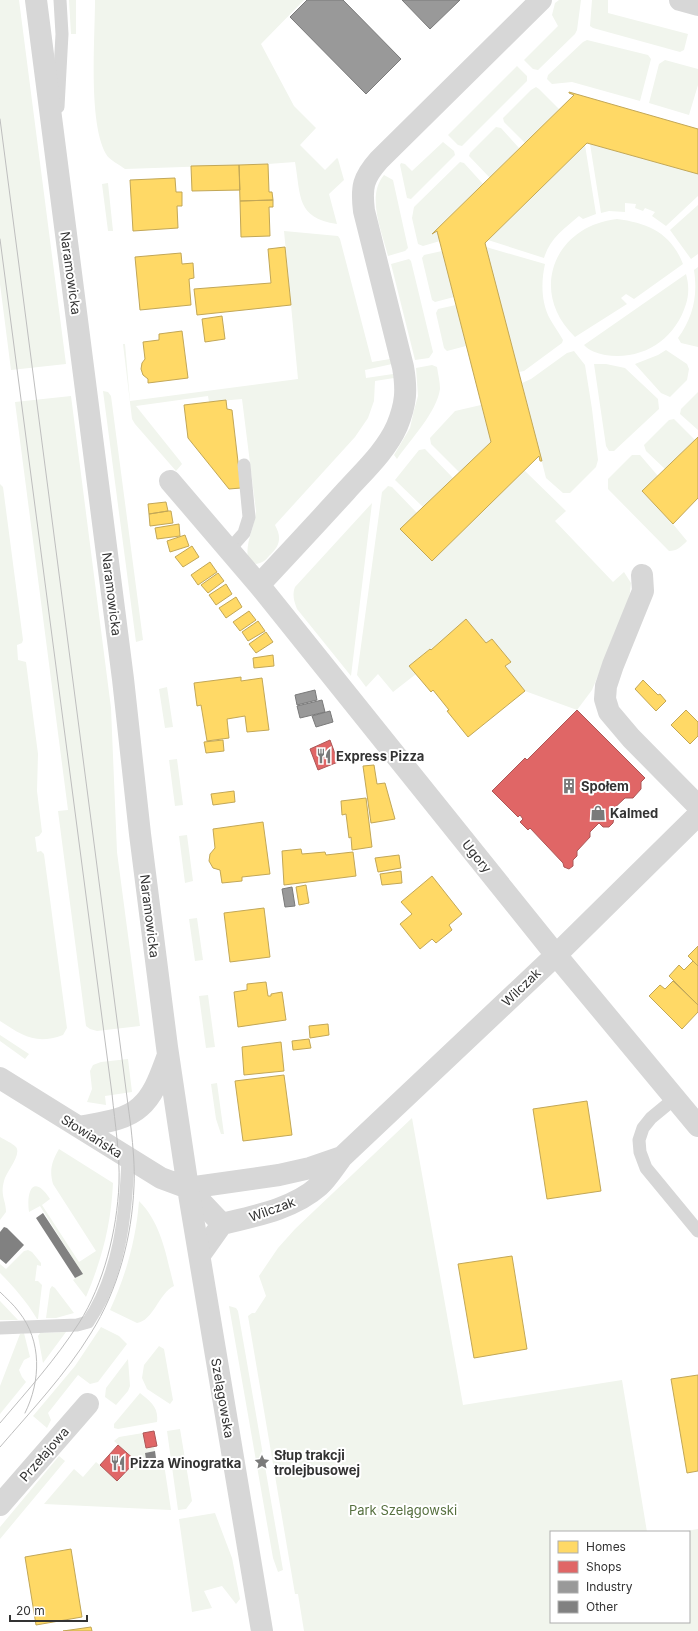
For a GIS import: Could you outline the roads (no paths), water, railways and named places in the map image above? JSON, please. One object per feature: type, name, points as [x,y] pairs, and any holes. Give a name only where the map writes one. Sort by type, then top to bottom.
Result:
[{"type":"street","name":"Naramowicka","points":[[36,0],[123,679],[140,834],[168,1054],[188,1188]]},
{"type":"street","points":[[259,585],[378,456],[396,427],[406,397],[403,367],[364,211],[363,186],[366,177],[380,160],[541,0]]},
{"type":"street","points":[[680,0],[698,5]]},
{"type":"street","name":"Ugory","points":[[170,481],[259,585],[556,955],[674,1099],[698,1126]]},
{"type":"street","points":[[642,576],[643,591],[606,686],[605,699],[608,712],[631,738],[698,806]]},
{"type":"street","name":"Wilczak","points":[[222,1224],[255,1216],[289,1204],[320,1185],[342,1157],[556,955],[698,815]]},
{"type":"street","points":[[79,1127],[115,1120],[140,1107],[154,1088],[168,1054]]},
{"type":"street","name":"Słowiańska","points":[[0,1078],[161,1178],[188,1188]]},
{"type":"street","name":"Wilczak","points":[[188,1188],[279,1175],[310,1168],[342,1157]]},
{"type":"street","points":[[188,1188],[222,1224],[200,1255]]},
{"type":"street","name":"Szelągowska","points":[[188,1188],[262,1631]]},
{"type":"street","name":"Przełajowa","points":[[0,1505],[88,1404]]},
{"type":"lane","points":[[55,155],[62,34],[60,0]]},
{"type":"lane","points":[[229,550],[244,532],[249,517],[244,465]]},
{"type":"lane","points":[[674,1099],[651,1118],[643,1128],[639,1140],[640,1152],[646,1168],[698,1231]]},
{"type":"lane","points":[[0,1328],[78,1325],[88,1322],[104,1290],[118,1250],[125,1210],[128,1158]]},
{"type":"tram line","points":[[0,119],[134,1157],[133,1205],[127,1244],[109,1299],[91,1333],[71,1363],[0,1447]]},
{"type":"tram line","points":[[0,239],[112,1094],[119,1162],[118,1202],[112,1238],[108,1256],[96,1291],[79,1323],[61,1349],[0,1423]]},
{"type":"tram line","points":[[0,1292],[17,1309],[27,1323],[35,1348],[37,1361],[36,1375],[34,1388],[25,1413]]},
{"type":"place","name":"Express Pizza","points":[[324,756]]},
{"type":"place","name":"Społem","points":[[569,786]]},
{"type":"place","name":"Kalmed","points":[[598,813]]},
{"type":"place","name":"Słup trakcji trolejbusowej","points":[[262,1462]]},
{"type":"place","name":"Pizza Winogratka","points":[[118,1463]]},
{"type":"park label","name":"Park Szelągowski","points":[[403,1510]]}]
